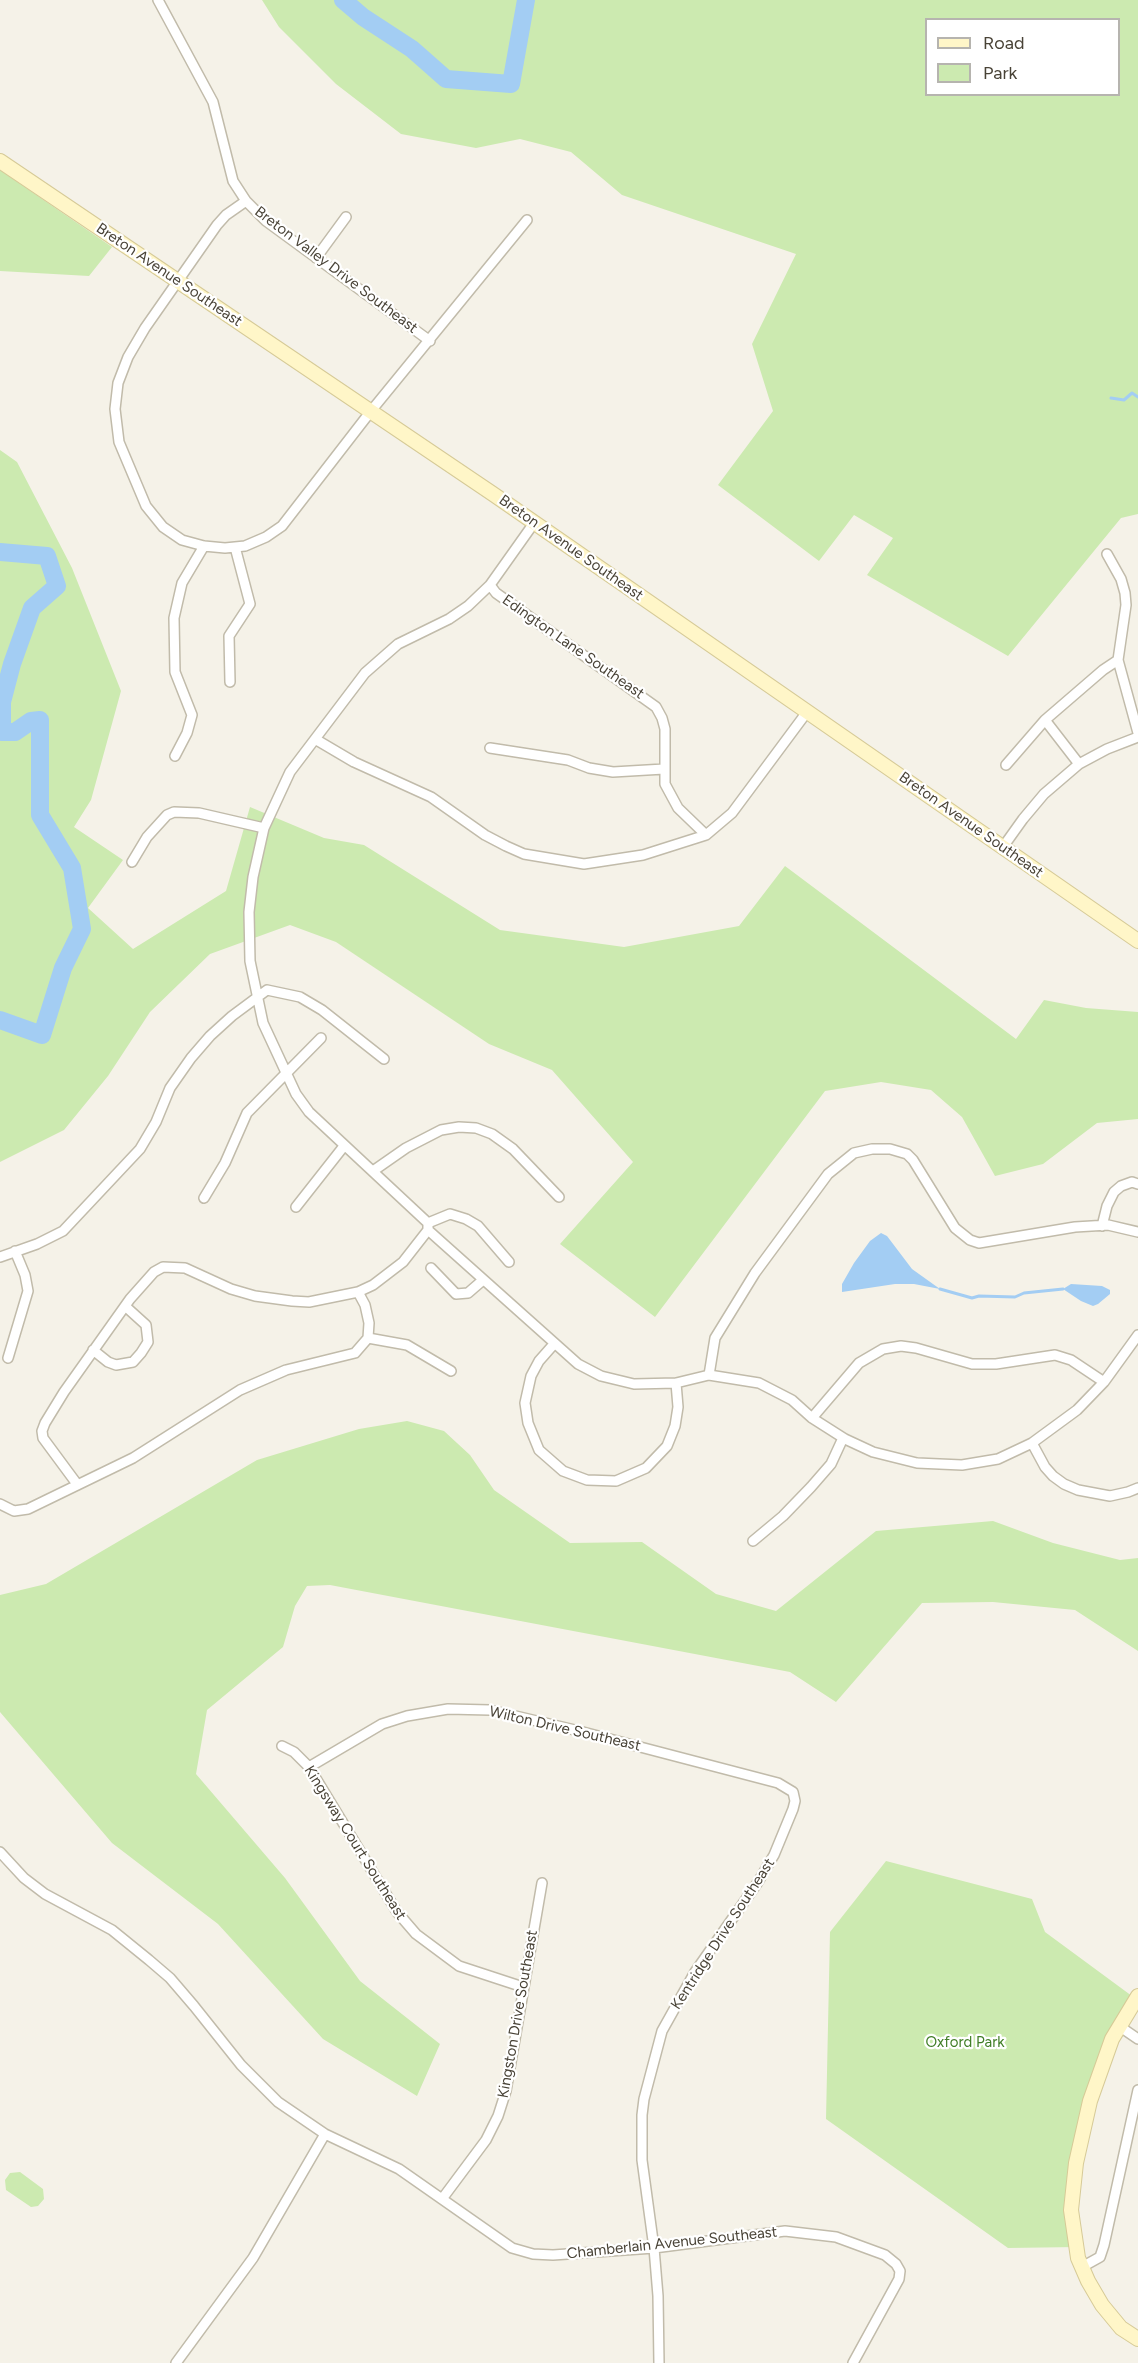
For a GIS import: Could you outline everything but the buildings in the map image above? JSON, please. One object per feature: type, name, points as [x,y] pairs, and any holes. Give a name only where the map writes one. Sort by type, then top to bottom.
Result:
[{"type":"main road","name":"Breton Avenue Southeast","points":[[0,161],[371,411],[1138,941]]},
{"type":"main road","points":[[1138,1996],[1113,2039],[1090,2101],[1076,2163],[1071,2210],[1078,2258],[1082,2267],[1102,2305],[1121,2328],[1138,2339]]},
{"type":"street","name":"Breton Valley Drive Southeast","points":[[158,0],[213,102],[234,181],[246,201],[266,221],[430,341]]},
{"type":"street","points":[[246,201],[226,215],[217,225],[178,280],[128,357],[118,383],[115,425],[118,442],[146,506],[171,533],[182,540],[204,546],[245,546],[266,537],[282,526],[371,411],[527,219]]},
{"type":"street","points":[[316,258],[346,217]]},
{"type":"street","points":[[534,523],[490,585],[468,606],[449,620],[399,644],[365,673],[290,772],[264,828],[253,877],[249,912],[250,961],[262,1023],[296,1094],[309,1112],[373,1171],[483,1280],[578,1364],[601,1376],[634,1384],[676,1383],[709,1375],[759,1383],[792,1400],[812,1418],[843,1438],[873,1452],[917,1463],[962,1465],[998,1459],[1032,1443],[1077,1410],[1104,1382],[1138,1335]]},
{"type":"street","points":[[175,756],[187,733],[192,715],[175,672],[174,618],[182,583],[204,546]]},
{"type":"street","points":[[230,682],[229,636],[250,603],[235,547]]},
{"type":"street","points":[[1003,847],[1044,794],[1079,764],[1138,735],[1118,660],[1126,605],[1125,593],[1121,579],[1107,554]]},
{"type":"street","name":"Edington Lane Southeast","points":[[490,585],[496,593],[656,707],[665,729],[665,784],[670,796],[683,813],[706,835]]},
{"type":"street","points":[[1006,765],[1046,720],[1103,670],[1118,660]]},
{"type":"street","points":[[315,739],[354,762],[431,797],[485,835],[524,854],[584,864],[643,855],[706,835],[732,813],[807,712]]},
{"type":"street","points":[[1046,720],[1079,764]]},
{"type":"street","points":[[490,748],[568,760],[589,768],[613,772],[664,769]]},
{"type":"street","points":[[132,862],[147,837],[167,815],[174,812],[199,813],[264,828]]},
{"type":"street","points":[[0,1257],[63,1231],[84,1210],[149,1137],[170,1088],[191,1058],[232,1016],[267,990],[300,997],[331,1016],[384,1059]]},
{"type":"street","points":[[204,1198],[225,1163],[247,1113],[321,1038]]},
{"type":"street","points":[[373,1171],[406,1148],[441,1130],[459,1127],[476,1128],[492,1134],[513,1149],[559,1197]]},
{"type":"street","points":[[296,1207],[344,1146]]},
{"type":"street","points":[[709,1375],[715,1338],[755,1273],[828,1174],[854,1153],[872,1149],[890,1149],[907,1154],[955,1228],[970,1240],[979,1243],[1075,1227],[1102,1226],[1138,1232]]},
{"type":"street","points":[[1102,1226],[1107,1206],[1114,1192],[1121,1186],[1132,1182],[1138,1184]]},
{"type":"street","points":[[77,1484],[43,1438],[42,1431],[64,1392],[125,1306],[154,1272],[163,1267],[185,1268],[231,1289],[255,1296],[309,1302],[358,1292],[373,1285],[403,1262],[428,1227],[450,1214],[478,1226],[509,1262]]},
{"type":"street","points":[[8,1358],[28,1291],[25,1275],[15,1251]]},
{"type":"street","points":[[431,1268],[456,1294],[468,1293],[483,1280]]},
{"type":"street","points":[[0,1503],[14,1511],[28,1509],[133,1458],[240,1390],[286,1370],[355,1353],[368,1338],[369,1323],[365,1305],[358,1292]]},
{"type":"street","points":[[93,1350],[117,1365],[133,1362],[141,1353],[148,1341],[146,1325],[125,1306]]},
{"type":"street","points":[[368,1338],[407,1345],[451,1371]]},
{"type":"street","points":[[554,1344],[539,1361],[531,1376],[525,1403],[528,1422],[539,1450],[563,1471],[587,1480],[616,1481],[646,1468],[660,1454],[667,1446],[675,1426],[678,1407],[676,1383]]},
{"type":"street","points":[[812,1418],[859,1363],[883,1349],[901,1346],[916,1347],[972,1364],[996,1364],[1055,1355],[1071,1360],[1104,1382]]},
{"type":"street","points":[[753,1541],[783,1516],[812,1487],[831,1464],[843,1438]]},
{"type":"street","points":[[1032,1443],[1045,1467],[1053,1476],[1078,1490],[1110,1496],[1138,1488]]},
{"type":"street","name":"Wilton Drive Southeast","points":[[309,1767],[382,1724],[407,1716],[448,1709],[490,1710],[767,1780],[778,1783],[792,1792]]},
{"type":"street","name":"Kingsway Court Southeast","points":[[282,1746],[294,1752],[309,1767],[397,1912],[416,1934],[459,1966],[523,1987]]},
{"type":"street","name":"Kentridge Drive Southeast","points":[[659,2363],[658,2296],[642,2160],[642,2115],[662,2031],[695,1972],[758,1882],[774,1855],[793,1809],[795,1801],[792,1792]]},
{"type":"street","name":"Chamberlain Avenue Southeast","points":[[2,1859],[45,1894],[112,1930],[149,1959],[170,1978],[258,2084],[278,2102],[325,2134],[399,2169],[513,2248],[533,2254],[553,2255],[654,2248],[785,2231],[836,2237],[885,2255],[896,2264],[900,2271],[899,2279],[853,2363]]},
{"type":"street","name":"Kingston Drive Southeast","points":[[442,2199],[486,2140],[498,2116],[506,2091],[542,1883]]},
{"type":"street","points":[[1119,2026],[1138,2039]]},
{"type":"street","points":[[1082,2267],[1100,2257],[1104,2245],[1138,2090]]},
{"type":"street","points":[[176,2363],[253,2258],[325,2134]]},
{"type":"green space","points":[[262,0],[1138,0],[1138,514],[1121,518],[1008,656],[867,575],[893,538],[854,515],[819,561],[718,485],[773,411],[752,344],[796,254],[622,195],[571,152],[520,139],[476,148],[401,134],[336,84],[279,27]]},
{"type":"green space","points":[[0,170],[112,247],[89,276],[0,271]]},
{"type":"green space","points":[[0,450],[17,462],[72,568],[121,691],[91,800],[74,827],[123,860],[88,908],[133,949],[226,891],[250,807],[324,838],[364,845],[500,930],[624,947],[739,926],[785,866],[1016,1039],[1044,1000],[1086,1008],[1138,1012],[1138,1119],[1097,1123],[1043,1164],[995,1176],[962,1117],[931,1090],[881,1082],[825,1091],[655,1317],[560,1244],[633,1162],[552,1070],[489,1044],[336,942],[290,925],[210,954],[150,1012],[108,1076],[64,1130],[0,1162]]},
{"type":"green space","points":[[407,1421],[444,1431],[470,1455],[494,1490],[570,1543],[642,1542],[716,1594],[776,1611],[876,1531],[993,1521],[1053,1543],[1120,1560],[1138,1558],[1138,1651],[1075,1610],[993,1602],[922,1603],[836,1702],[790,1672],[330,1585],[307,1586],[295,1606],[283,1647],[207,1710],[196,1774],[285,1878],[360,1981],[440,2044],[417,2096],[323,2039],[218,1924],[112,1843],[0,1712],[0,1595],[46,1584],[257,1460],[359,1429]]},
{"type":"green space","name":"Oxford Park","points":[[886,1861],[1032,1899],[1045,1932],[1136,1999],[1119,2026],[1076,2162],[1077,2247],[1008,2248],[826,2119],[830,1932]]},
{"type":"green space","points":[[20,2172],[43,2189],[44,2199],[38,2206],[31,2207],[6,2190],[5,2180],[10,2173]]},
{"type":"water","points":[[881,1233],[887,1236],[912,1269],[940,1289],[914,1284],[895,1284],[842,1292],[842,1284],[854,1263],[870,1241]]},
{"type":"water","points":[[1071,1284],[1102,1286],[1110,1290],[1110,1294],[1093,1306],[1063,1289]]},
{"type":"waterway","points":[[343,0],[363,17],[412,49],[446,79],[511,84],[526,0]]},
{"type":"waterway","points":[[1111,398],[1124,400],[1132,393],[1138,397]]},
{"type":"waterway","points":[[0,552],[47,556],[57,586],[32,608],[12,664],[2,702],[2,732],[15,732],[31,721],[40,720],[40,815],[72,868],[82,929],[63,968],[42,1035],[0,1020]]},
{"type":"waterway","points":[[940,1289],[972,1298],[979,1296],[1015,1297],[1024,1293],[1063,1289]]}]
